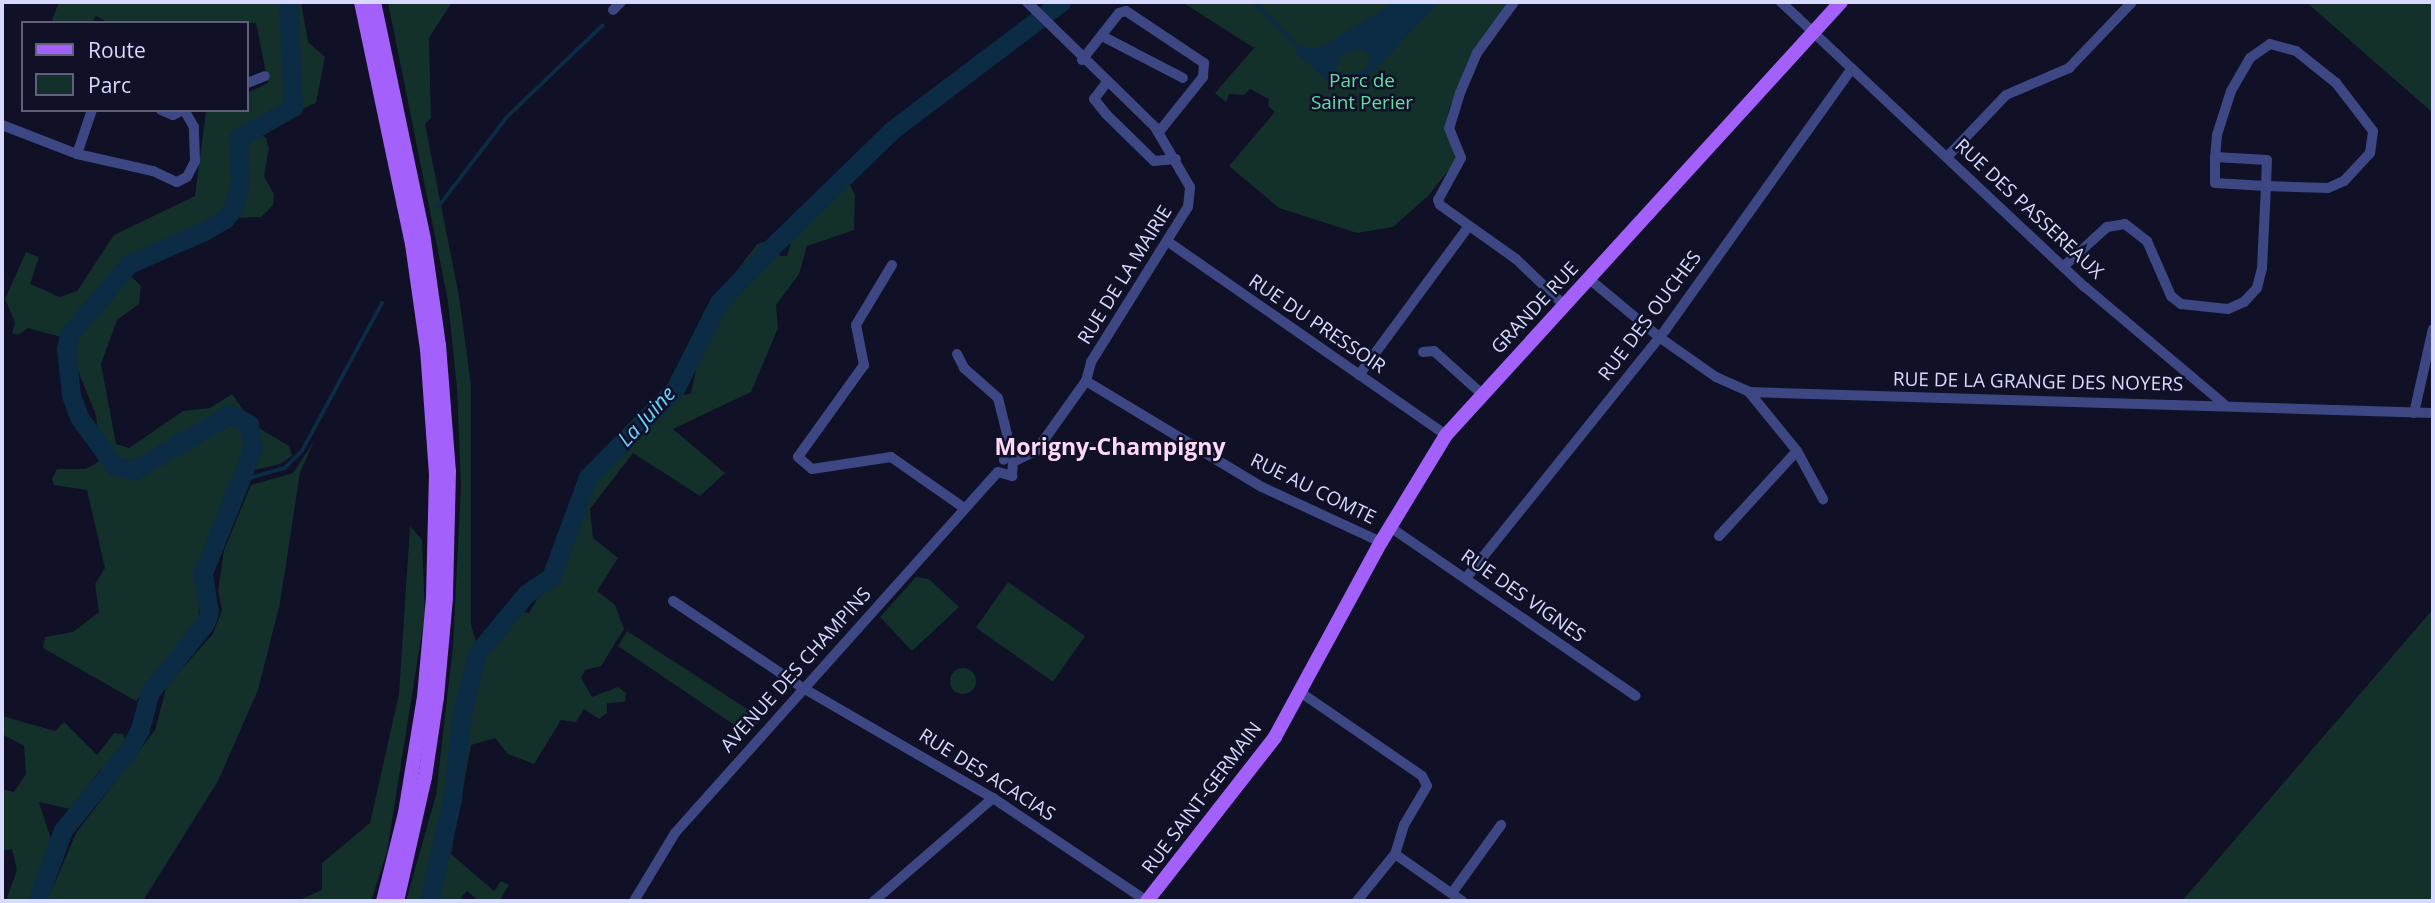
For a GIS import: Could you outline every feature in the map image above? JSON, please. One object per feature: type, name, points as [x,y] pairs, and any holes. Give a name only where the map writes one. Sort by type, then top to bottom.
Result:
[{"type":"main road","points":[[360,2],[412,244],[427,349],[436,474],[433,598],[424,697],[405,813],[383,901]]},
{"type":"main road","points":[[374,2],[426,253],[439,345],[449,471],[446,598],[437,697],[425,777],[397,901]]},
{"type":"main road","name":"GRANDE RUE","points":[[1326,643],[1381,542],[1446,435],[1841,2]]},
{"type":"main road","name":"RUE SAINT-GERMAIN","points":[[1147,901],[1260,759],[1326,643]]},
{"type":"street","points":[[1514,2],[1477,53],[1451,118],[1452,137],[1461,158],[1438,200],[1469,226],[1516,258],[1563,304]]},
{"type":"street","name":"RUE DES PASSEREAUX","points":[[1781,2],[2064,266],[2224,404]]},
{"type":"street","points":[[1948,156],[2006,95],[2069,68],[2132,2]]},
{"type":"street","points":[[1034,5],[1082,60],[1107,82],[1159,132],[1175,159],[1154,160],[1106,114],[1094,99],[1107,82]]},
{"type":"street","points":[[1082,60],[1119,13],[1131,12],[1204,63],[1203,77],[1159,132]]},
{"type":"street","points":[[1102,36],[1183,78]]},
{"type":"street","points":[[2270,44],[2296,51],[2336,83],[2373,131],[2373,143],[2364,164],[2328,188],[2266,186],[2215,183],[2215,157],[2222,113],[2250,58],[2270,44]]},
{"type":"street","name":"RUE DES OUCHES","points":[[1466,578],[1659,337],[1852,68]]},
{"type":"street","points":[[248,83],[265,75]]},
{"type":"street","points":[[76,154],[91,112]]},
{"type":"street","points":[[2,125],[76,154],[153,171],[177,182],[187,177],[195,161],[194,127],[185,112]]},
{"type":"street","points":[[2064,266],[2107,227],[2124,224],[2147,241],[2171,296],[2180,304],[2228,309],[2244,302],[2257,288],[2267,160],[2215,157]]},
{"type":"street","name":"RUE DE LA MAIRIE","points":[[1086,381],[1091,362],[1188,207],[1190,187],[1175,159]]},
{"type":"street","points":[[1359,375],[1469,226]]},
{"type":"street","name":"RUE DU PRESSOIR","points":[[1167,241],[1446,435]]},
{"type":"street","points":[[892,265],[856,324],[864,365],[798,457],[812,469],[891,457],[964,508]]},
{"type":"street","name":"RUE DE LA GRANGE DES NOYERS","points":[[1588,278],[1659,337],[1716,377],[1749,392],[2224,404],[2433,413]]},
{"type":"street","points":[[2414,412],[2433,329]]},
{"type":"street","points":[[1423,352],[1434,351],[1482,394]]},
{"type":"street","points":[[957,355],[964,368],[998,398],[1007,434],[1009,461],[1012,476],[998,472],[1009,461],[1036,452],[1086,381]]},
{"type":"street","name":"RUE AU COMTE","points":[[1086,381],[1262,487],[1381,542]]},
{"type":"street","points":[[1749,392],[1797,452],[1823,499]]},
{"type":"street","points":[[1719,536],[1797,452]]},
{"type":"street","name":"AVENUE DES CHAMPINS","points":[[634,901],[675,833],[998,472]]},
{"type":"street","name":"RUE DES VIGNES","points":[[1390,527],[1636,696]]},
{"type":"street","name":"RUE DES ACACIAS","points":[[673,601],[803,688],[993,798],[1147,901]]},
{"type":"street","points":[[1300,692],[1422,776],[1426,795],[1404,825],[1395,854],[1357,901]]},
{"type":"street","points":[[874,901],[993,798]]},
{"type":"street","points":[[1452,893],[1502,825]]},
{"type":"street","points":[[1395,854],[1462,901]]},
{"type":"green space","points":[[59,2],[301,2],[308,42],[325,57],[316,103],[255,130],[266,138],[269,148],[264,176],[274,194],[273,205],[261,217],[233,218],[217,230],[139,262],[126,271],[141,286],[139,304],[117,320],[101,364],[116,444],[129,448],[183,411],[210,408],[232,394],[254,425],[289,446],[292,456],[280,464],[239,474],[201,570],[198,627],[136,701],[43,648],[45,637],[73,632],[99,612],[95,584],[105,568],[87,490],[54,485],[52,479],[57,469],[86,469],[101,460],[96,415],[75,363],[75,341],[28,328],[18,335],[12,333],[15,322],[5,299],[26,252],[39,257],[30,284],[60,297],[77,291],[114,235],[195,196],[206,112],[248,112],[248,93],[268,83],[256,23],[105,21],[96,16],[93,21],[52,20]]},
{"type":"green space","points":[[388,2],[452,2],[429,38],[431,118],[425,124],[459,296],[471,385],[471,625],[477,645],[495,636],[518,611],[529,613],[545,585],[561,569],[589,483],[626,442],[629,428],[667,386],[674,383],[685,395],[691,393],[709,308],[757,244],[770,240],[780,256],[787,256],[800,212],[843,186],[850,185],[855,195],[854,230],[807,246],[799,274],[776,305],[778,328],[751,392],[673,429],[725,473],[700,496],[633,453],[590,509],[593,538],[618,558],[597,591],[615,605],[624,629],[601,666],[585,670],[581,678],[592,697],[618,687],[626,693],[625,702],[607,703],[607,713],[599,719],[584,709],[576,722],[561,720],[534,764],[508,754],[495,738],[471,745],[451,854],[494,891],[501,881],[509,885],[499,901],[479,901],[467,891],[461,897],[465,901],[406,901],[436,795],[453,646],[461,486],[457,388],[448,301]]},
{"type":"green space","name":"Parc de Saint Perier","points":[[1182,2],[1510,2],[1474,51],[1449,109],[1446,125],[1456,161],[1428,196],[1393,227],[1357,233],[1279,208],[1229,166],[1275,112],[1268,106],[1269,99],[1250,89],[1244,95],[1229,94],[1226,102],[1215,93],[1254,48]]},
{"type":"green space","points":[[2306,2],[2433,2],[2433,113]]},
{"type":"green space","points":[[314,441],[300,473],[280,603],[258,690],[218,781],[143,901],[47,901],[76,833],[155,730],[167,685],[213,634],[222,610],[218,591],[224,550],[251,485],[293,473]]},
{"type":"green space","points":[[410,526],[422,540],[425,613],[387,852],[371,901],[297,901],[322,890],[322,863],[370,823],[399,694]]},
{"type":"green space","points":[[916,577],[929,579],[959,607],[912,651],[880,617]]},
{"type":"green space","points":[[1008,582],[1085,636],[1053,682],[976,628]]},
{"type":"green space","points":[[2433,609],[2433,901],[2182,901]]},
{"type":"green space","points":[[627,631],[761,718],[749,735],[618,646]]},
{"type":"green space","points":[[963,668],[972,672],[976,681],[972,690],[963,694],[954,690],[950,681],[954,672]]},
{"type":"green space","points":[[2,716],[55,731],[64,722],[97,755],[114,733],[123,734],[125,739],[126,748],[100,770],[70,809],[39,802],[52,842],[32,901],[6,901],[17,870],[12,849],[2,851],[2,789],[14,792],[26,774],[24,746],[2,734]]},
{"type":"water","points":[[1394,2],[1439,2],[1363,82],[1346,85],[1329,82],[1296,53],[1301,45],[1311,49],[1323,46]],"holes":[[[1359,49],[1371,56],[1365,69],[1350,75],[1335,70],[1343,54]]]},
{"type":"waterway","points":[[37,901],[63,830],[129,749],[140,729],[150,692],[205,623],[209,612],[203,573],[253,448],[249,424],[230,414],[134,470],[114,465],[79,417],[71,395],[66,349],[69,335],[129,264],[204,231],[225,219],[234,207],[240,181],[238,138],[293,107],[288,2]]},
{"type":"waterway","name":"La Juine","points":[[429,901],[452,799],[462,712],[478,652],[526,594],[551,577],[588,477],[675,389],[719,302],[777,242],[892,130],[1061,2]]},
{"type":"waterway","points":[[1254,2],[1301,50]]},
{"type":"waterway","points":[[438,207],[507,117],[602,26]]},
{"type":"waterway","points":[[242,480],[285,468],[302,451],[382,303]]},
{"type":"district","name":"Morigny-Champigny","points":[[1110,446]]}]
